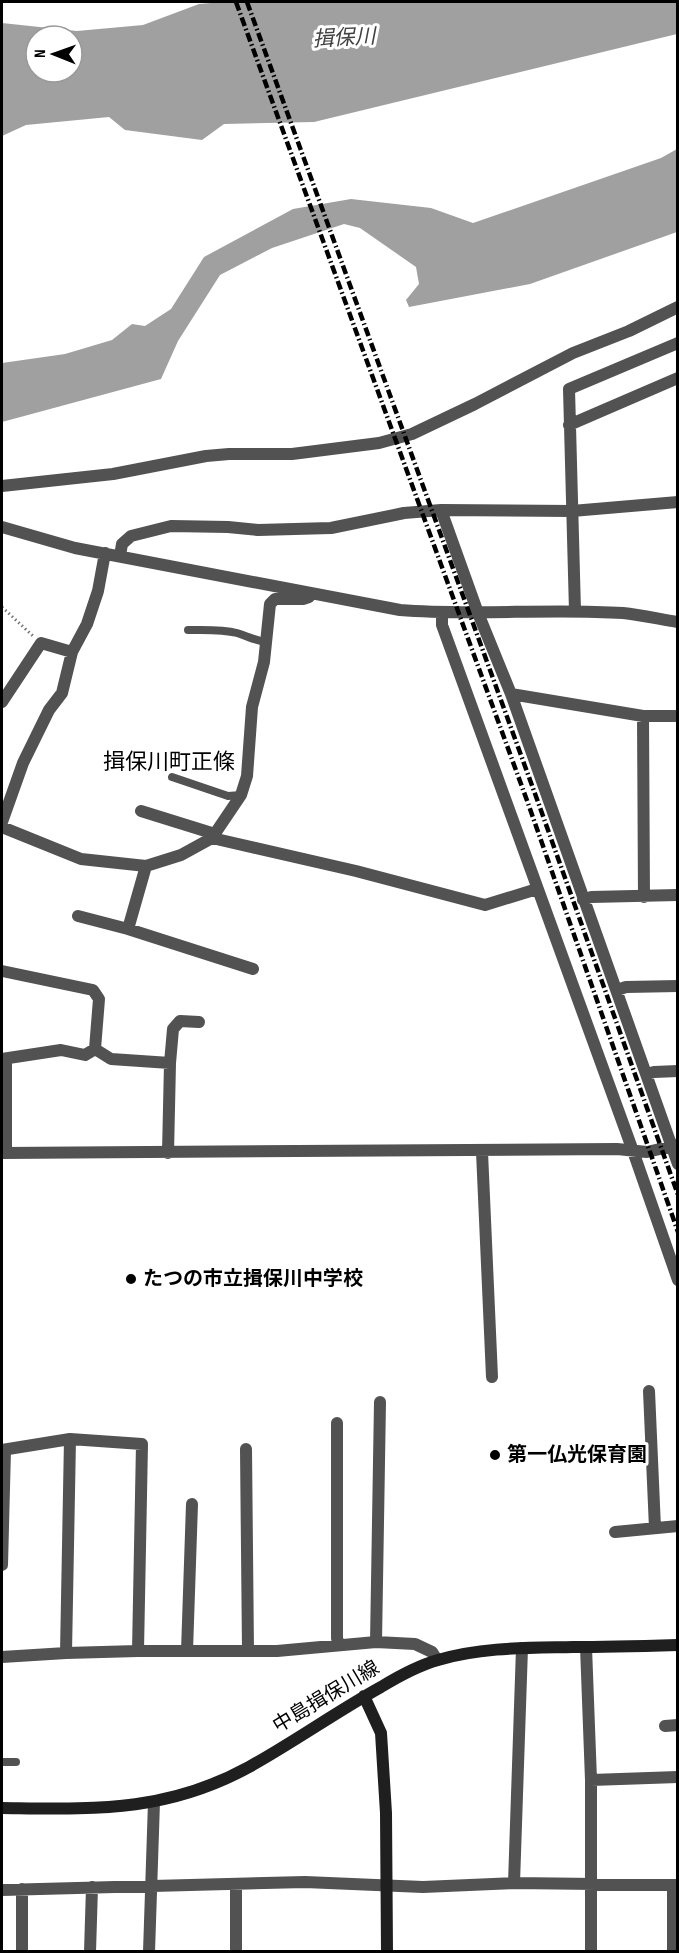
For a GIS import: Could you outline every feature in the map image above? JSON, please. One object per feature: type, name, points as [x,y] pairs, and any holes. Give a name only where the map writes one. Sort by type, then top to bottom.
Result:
[{"type":"main road","name":"中島揖保川線","points":[[2,1808],[113,1808],[154,1802],[209,1787],[249,1767],[364,1696],[411,1670],[437,1660],[480,1651],[522,1648],[678,1645]]},
{"type":"main road","points":[[364,1696],[381,1733],[386,1813],[387,1952]]},
{"type":"street","points":[[2,486],[112,474],[206,456],[292,454],[379,443],[412,434],[573,353],[629,331],[678,308]]},
{"type":"street","points":[[575,611],[569,389],[677,343]]},
{"type":"street","points":[[569,425],[678,378]]},
{"type":"street","points":[[120,556],[122,544],[131,536],[171,526],[258,530],[331,528],[404,513],[441,510],[572,511],[678,502]]},
{"type":"street","points":[[441,510],[478,613],[511,694],[583,900],[674,1145],[678,1164]]},
{"type":"street","points":[[2,527],[75,548],[400,610],[442,613],[575,611],[626,613],[678,622]]},
{"type":"street","points":[[2,822],[23,763],[49,710],[62,693],[72,652],[87,624],[98,591],[105,553]]},
{"type":"street","points":[[2,827],[81,859],[146,866],[181,855],[214,836],[241,795],[247,776],[252,707],[264,662],[270,604],[275,599],[303,599],[315,595]]},
{"type":"street","points":[[442,613],[442,625],[678,1280]]},
{"type":"street","points":[[2,702],[41,643],[72,652]]},
{"type":"street","points":[[511,694],[643,716],[678,716]]},
{"type":"street","points":[[643,716],[644,897]]},
{"type":"street","points":[[141,811],[214,836],[485,904],[537,889]]},
{"type":"street","points":[[128,929],[146,866]]},
{"type":"street","points":[[583,900],[591,897],[678,895]]},
{"type":"street","points":[[78,916],[128,929],[253,969]]},
{"type":"street","points":[[2,971],[93,990],[99,999],[95,1049]]},
{"type":"street","points":[[617,990],[626,987],[678,986]]},
{"type":"street","points":[[168,1154],[173,1029],[180,1021],[199,1022]]},
{"type":"street","points":[[95,1049],[85,1055],[61,1050],[4,1059],[4,1153],[633,1150],[647,1152],[674,1145]]},
{"type":"street","points":[[95,1049],[111,1059],[170,1063]]},
{"type":"street","points":[[647,1074],[678,1071]]},
{"type":"street","points":[[482,1152],[492,1377]]},
{"type":"street","points":[[649,1391],[652,1516],[655,1528]]},
{"type":"street","points":[[376,1641],[380,1402]]},
{"type":"street","points":[[337,1423],[337,1638],[339,1645]]},
{"type":"street","points":[[66,1653],[70,1439]]},
{"type":"street","points":[[2,1565],[3,1450],[70,1439],[142,1444],[138,1651]]},
{"type":"street","points":[[246,1449],[248,1651]]},
{"type":"street","points":[[188,1651],[192,1504]]},
{"type":"street","points":[[615,1532],[678,1526]]},
{"type":"street","points":[[2,1658],[138,1651],[277,1651],[376,1641],[415,1644],[432,1652],[437,1660]]},
{"type":"street","points":[[586,1647],[591,1780],[591,1952]]},
{"type":"street","points":[[514,1883],[522,1648]]},
{"type":"street","points":[[591,1780],[678,1777]]},
{"type":"street","points":[[149,1952],[154,1802]]},
{"type":"street","points":[[2,1890],[305,1882],[423,1887],[514,1883],[675,1886],[673,1952]]},
{"type":"street","points":[[236,1884],[236,1952]]},
{"type":"street","points":[[90,1952],[92,1887]]},
{"type":"street","points":[[22,1889],[22,1952]]},
{"type":"lane","points":[[188,630],[238,634],[265,642]]},
{"type":"lane","points":[[172,777],[228,796],[241,795]]},
{"type":"lane","points":[[2,1762],[16,1762]]},
{"type":"path","points":[[2,607],[41,643]]},
{"type":"water","name":"揖保川","points":[[224,2],[677,2],[677,34],[314,122],[224,124],[202,140],[125,130],[109,117],[26,125],[2,136],[2,23],[24,25],[24,84],[84,84],[84,30],[143,25],[199,4]]},
{"type":"water","points":[[677,149],[677,232],[530,284],[409,307],[406,300],[419,284],[416,267],[360,228],[344,224],[272,248],[220,275],[178,341],[161,379],[2,422],[2,363],[65,354],[112,340],[132,324],[145,326],[171,309],[204,257],[293,209],[351,199],[431,208],[473,223],[661,158]]},
{"type":"railway","points":[[236,2],[529,806],[678,1232]]},
{"type":"railway","points":[[247,2],[538,802],[678,1195]]},
{"type":"place","name":"たつの市立揖保川中学校","points":[[131,1279]]},
{"type":"place","name":"第一仏光保育園","points":[[495,1455]]},
{"type":"district","name":"揖保川町正條","points":[[169,762]]}]
